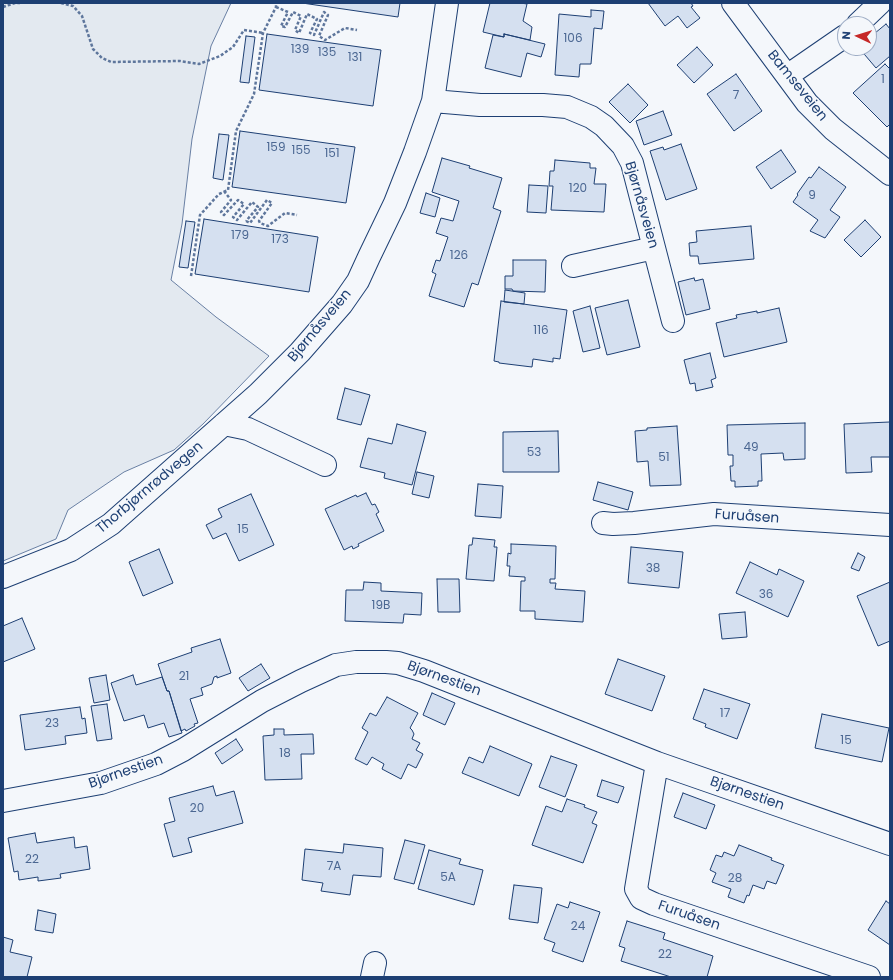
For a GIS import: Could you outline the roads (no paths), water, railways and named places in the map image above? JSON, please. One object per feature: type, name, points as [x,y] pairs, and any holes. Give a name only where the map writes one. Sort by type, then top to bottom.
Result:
[{"type":"street","name":"Bjørnåsveien","points":[[245,405],[300,352],[342,304],[358,281],[395,203],[416,152],[433,101],[448,3]]},
{"type":"street","name":"Bamseveien","points":[[733,3],[807,103],[833,129],[890,174]]},
{"type":"street","points":[[866,16],[880,3]]},
{"type":"street","points":[[786,76],[837,41]]},
{"type":"street","name":"Bjørnåsveien","points":[[433,101],[480,105],[543,105],[567,107],[591,117],[604,126],[623,146],[632,163],[673,321]]},
{"type":"street","points":[[573,266],[654,248]]},
{"type":"street","name":"Thorbjørnrødvegen","points":[[3,577],[71,550],[111,524],[245,405]]},
{"type":"street","points":[[224,424],[248,429],[325,465]]},
{"type":"street","name":"Furuåsen","points":[[604,523],[634,523],[714,514],[890,525]]},
{"type":"street","name":"Bjørnestien","points":[[3,801],[101,783],[156,764],[182,750],[262,701],[336,665],[356,662],[398,663],[424,671],[657,763],[890,844]]},
{"type":"street","name":"Furuåsen","points":[[657,763],[636,889],[641,898],[654,904],[869,977]]}]
